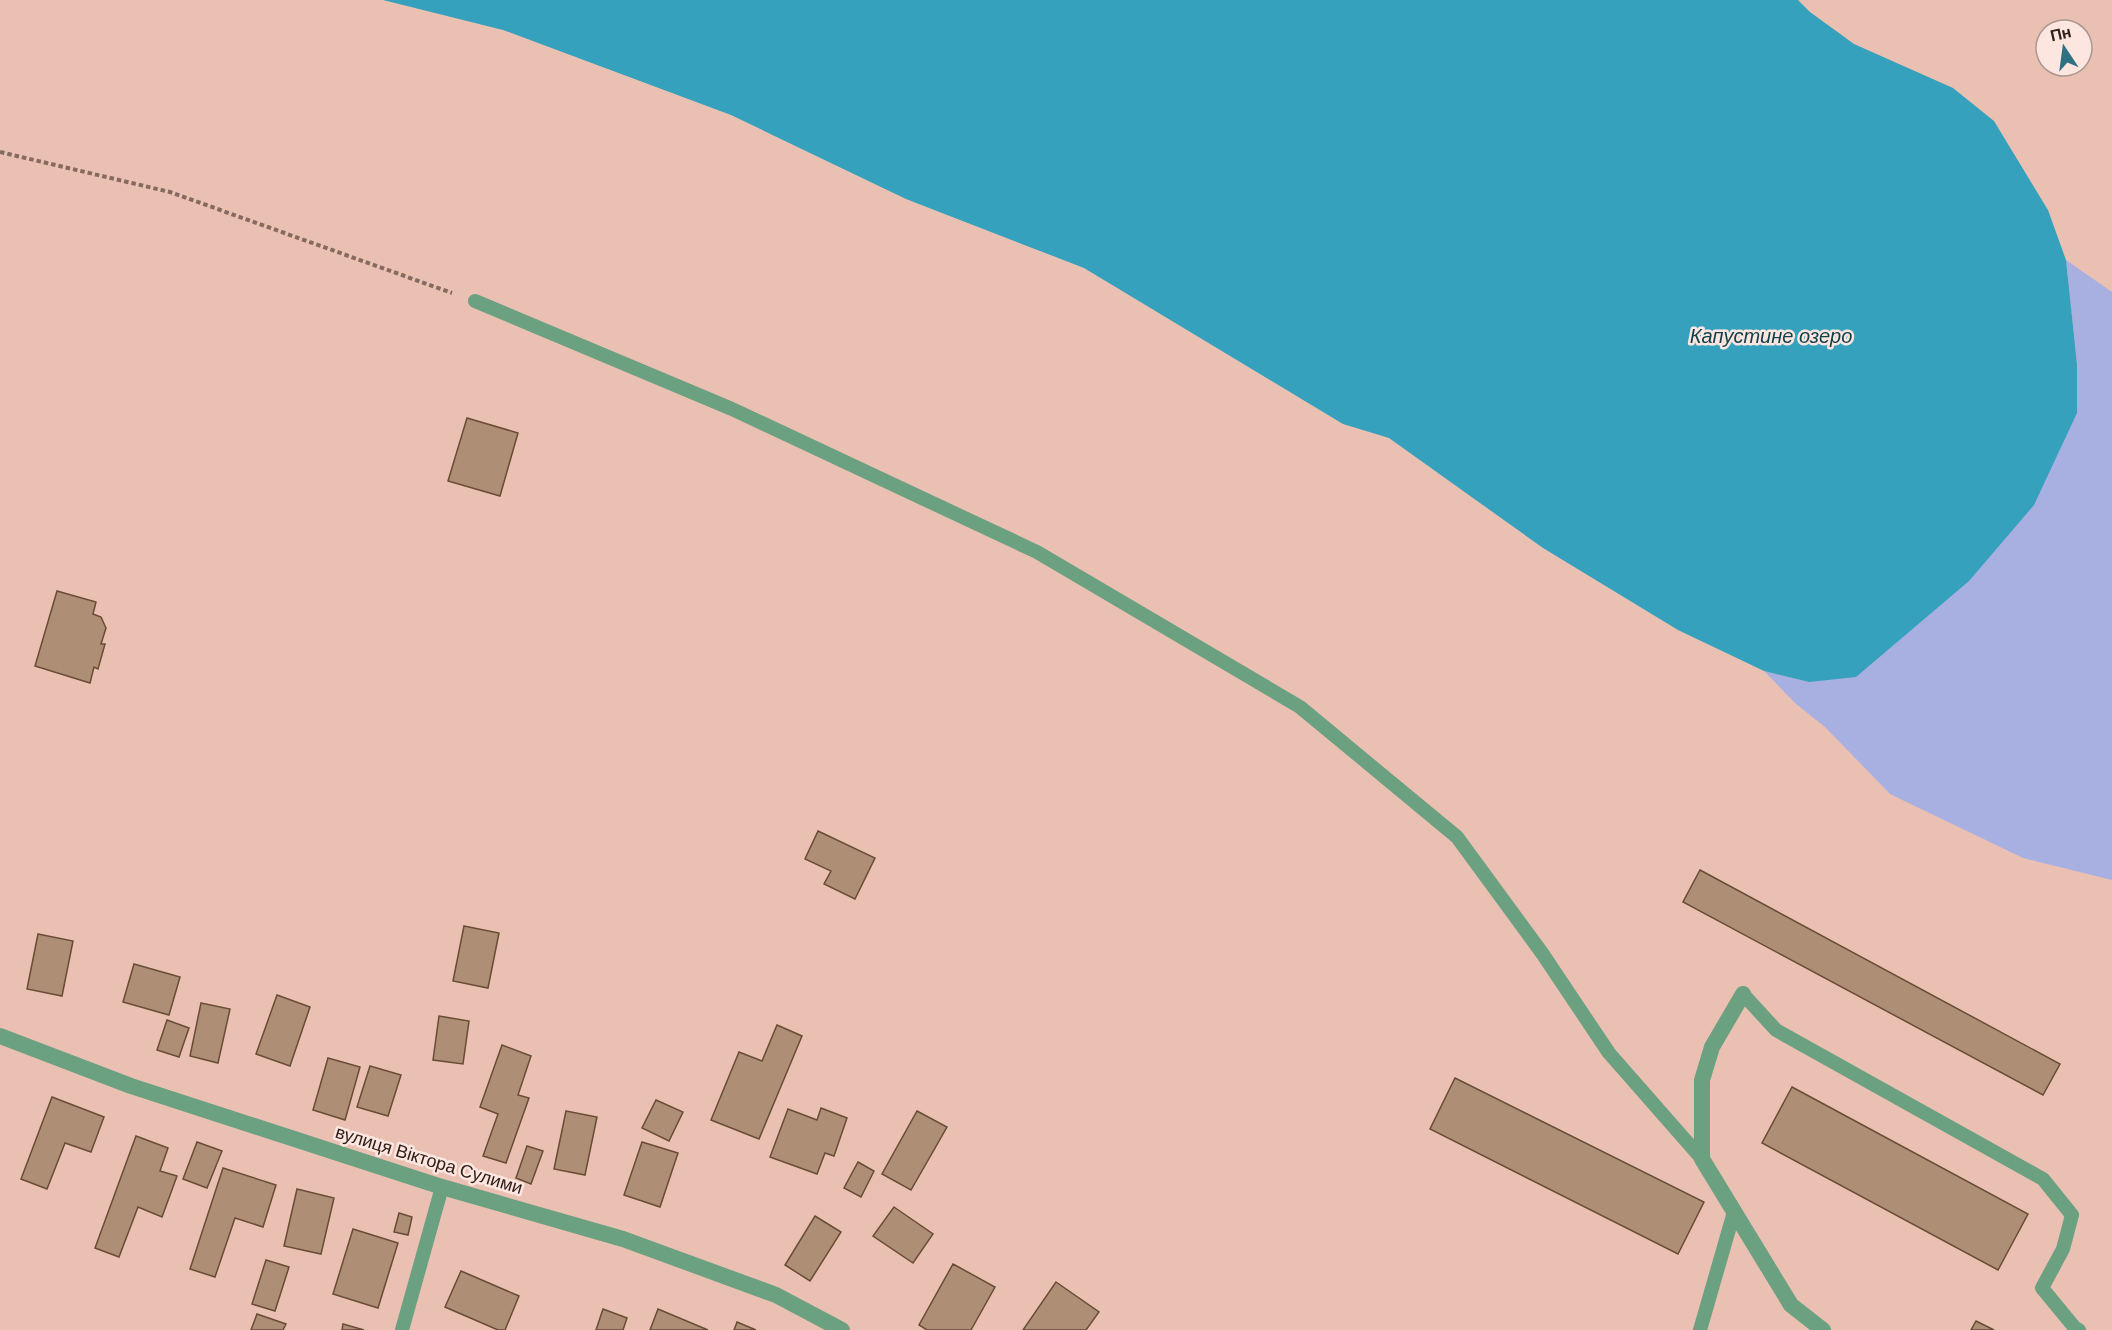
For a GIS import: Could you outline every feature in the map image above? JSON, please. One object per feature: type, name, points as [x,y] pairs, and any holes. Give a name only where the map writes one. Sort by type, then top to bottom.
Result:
[{"type":"street","points":[[1743,994],[1712,1047],[1702,1080],[1702,1159],[1791,1305],[1823,1330]]},
{"type":"street","name":"вулиця Віктора Сулими","points":[[0,1036],[131,1086],[442,1186],[634,1243],[776,1294],[842,1330]]},
{"type":"lane","points":[[475,301],[732,409],[1037,552],[1300,707],[1457,837],[1542,953],[1610,1053],[1702,1159]]},
{"type":"lane","points":[[1743,994],[1776,1030],[2043,1179],[2072,1215],[2063,1249],[2042,1288],[2074,1328],[2079,1330]]},
{"type":"lane","points":[[402,1330],[442,1186]]},
{"type":"lane","points":[[1700,1330],[1734,1212]]},
{"type":"path","points":[[0,152],[170,192],[475,301]]},
{"type":"shaded area","points":[[2066,260],[2112,292],[2112,880],[2023,858],[1890,794],[1825,727],[1796,704],[1764,671],[1809,682],[2077,364]]},
{"type":"water","name":"Капустине озеро","points":[[383,0],[1798,0],[1810,12],[1854,44],[1953,88],[1994,121],[2048,210],[2066,260],[2077,364],[2077,413],[2034,505],[1969,581],[1856,677],[1809,682],[1764,671],[1678,630],[1543,548],[1389,438],[1343,424],[1084,268],[906,199],[731,115],[503,30]]},
{"type":"building","points":[[467,418],[518,433],[500,496],[448,481]]},
{"type":"building","points":[[57,591],[96,602],[93,614],[101,617],[106,628],[101,644],[105,644],[98,669],[94,667],[90,683],[35,666]]},
{"type":"building","points":[[818,831],[875,858],[855,899],[824,884],[831,871],[805,859]]},
{"type":"building","points":[[1700,870],[2060,1064],[2043,1095],[1683,902]]},
{"type":"building","points":[[464,926],[499,933],[488,988],[453,981]]},
{"type":"building","points":[[38,934],[73,941],[62,996],[27,989]]},
{"type":"building","points":[[134,964],[180,977],[169,1015],[123,1002]]},
{"type":"building","points":[[277,995],[310,1007],[290,1066],[256,1054]]},
{"type":"building","points":[[201,1003],[230,1009],[218,1063],[190,1056]]},
{"type":"building","points":[[439,1016],[469,1021],[463,1064],[433,1060]]},
{"type":"building","points":[[167,1020],[189,1028],[179,1057],[157,1050]]},
{"type":"building","points":[[777,1025],[802,1036],[759,1139],[711,1120],[739,1052],[762,1061]]},
{"type":"building","points":[[502,1045],[531,1056],[518,1095],[529,1098],[506,1163],[483,1156],[498,1114],[480,1107]]},
{"type":"building","points":[[328,1058],[360,1067],[345,1120],[313,1110]]},
{"type":"building","points":[[370,1066],[401,1075],[388,1116],[357,1107]]},
{"type":"building","points":[[1455,1078],[1704,1202],[1678,1254],[1430,1129]]},
{"type":"building","points":[[1792,1087],[2028,1214],[1998,1270],[1762,1143]]},
{"type":"building","points":[[52,1097],[104,1117],[91,1152],[65,1143],[47,1189],[21,1179]]},
{"type":"building","points":[[656,1100],[683,1112],[669,1141],[642,1128]]},
{"type":"building","points":[[821,1108],[847,1118],[834,1156],[825,1153],[817,1174],[770,1157],[788,1109],[817,1120]]},
{"type":"building","points":[[566,1111],[597,1117],[585,1175],[554,1169]]},
{"type":"building","points":[[917,1111],[947,1127],[911,1190],[882,1174]]},
{"type":"building","points":[[136,1136],[168,1148],[160,1171],[177,1176],[162,1217],[138,1207],[119,1257],[95,1248]]},
{"type":"building","points":[[197,1142],[222,1151],[207,1188],[183,1179]]},
{"type":"building","points":[[642,1142],[678,1153],[660,1207],[624,1195]]},
{"type":"building","points":[[527,1146],[543,1151],[531,1184],[516,1178]]},
{"type":"building","points":[[858,1162],[874,1171],[861,1197],[844,1188]]},
{"type":"building","points":[[223,1168],[276,1185],[263,1227],[235,1218],[215,1277],[190,1269]]},
{"type":"building","points":[[297,1189],[334,1198],[321,1254],[284,1246]]},
{"type":"building","points":[[894,1207],[933,1234],[913,1263],[873,1236]]},
{"type":"building","points":[[399,1213],[412,1217],[408,1235],[394,1232]]},
{"type":"building","points":[[815,1216],[841,1232],[810,1281],[785,1265]]},
{"type":"building","points":[[353,1229],[398,1243],[378,1308],[333,1294]]},
{"type":"building","points":[[266,1260],[289,1267],[275,1311],[252,1304]]},
{"type":"building","points":[[953,1264],[995,1287],[971,1330],[927,1330],[919,1325]]},
{"type":"building","points":[[461,1271],[519,1296],[505,1330],[498,1330],[445,1307]]},
{"type":"building","points":[[1056,1282],[1099,1312],[1086,1330],[1023,1330]]},
{"type":"building","points":[[603,1309],[627,1318],[623,1330],[596,1330]]},
{"type":"building","points":[[658,1309],[708,1330],[650,1330]]},
{"type":"building","points":[[257,1314],[286,1324],[283,1330],[251,1330]]},
{"type":"building","points":[[1976,1321],[1994,1330],[1971,1330]]},
{"type":"building","points":[[737,1322],[756,1330],[734,1330]]},
{"type":"building","points":[[343,1324],[364,1330],[342,1330]]}]
